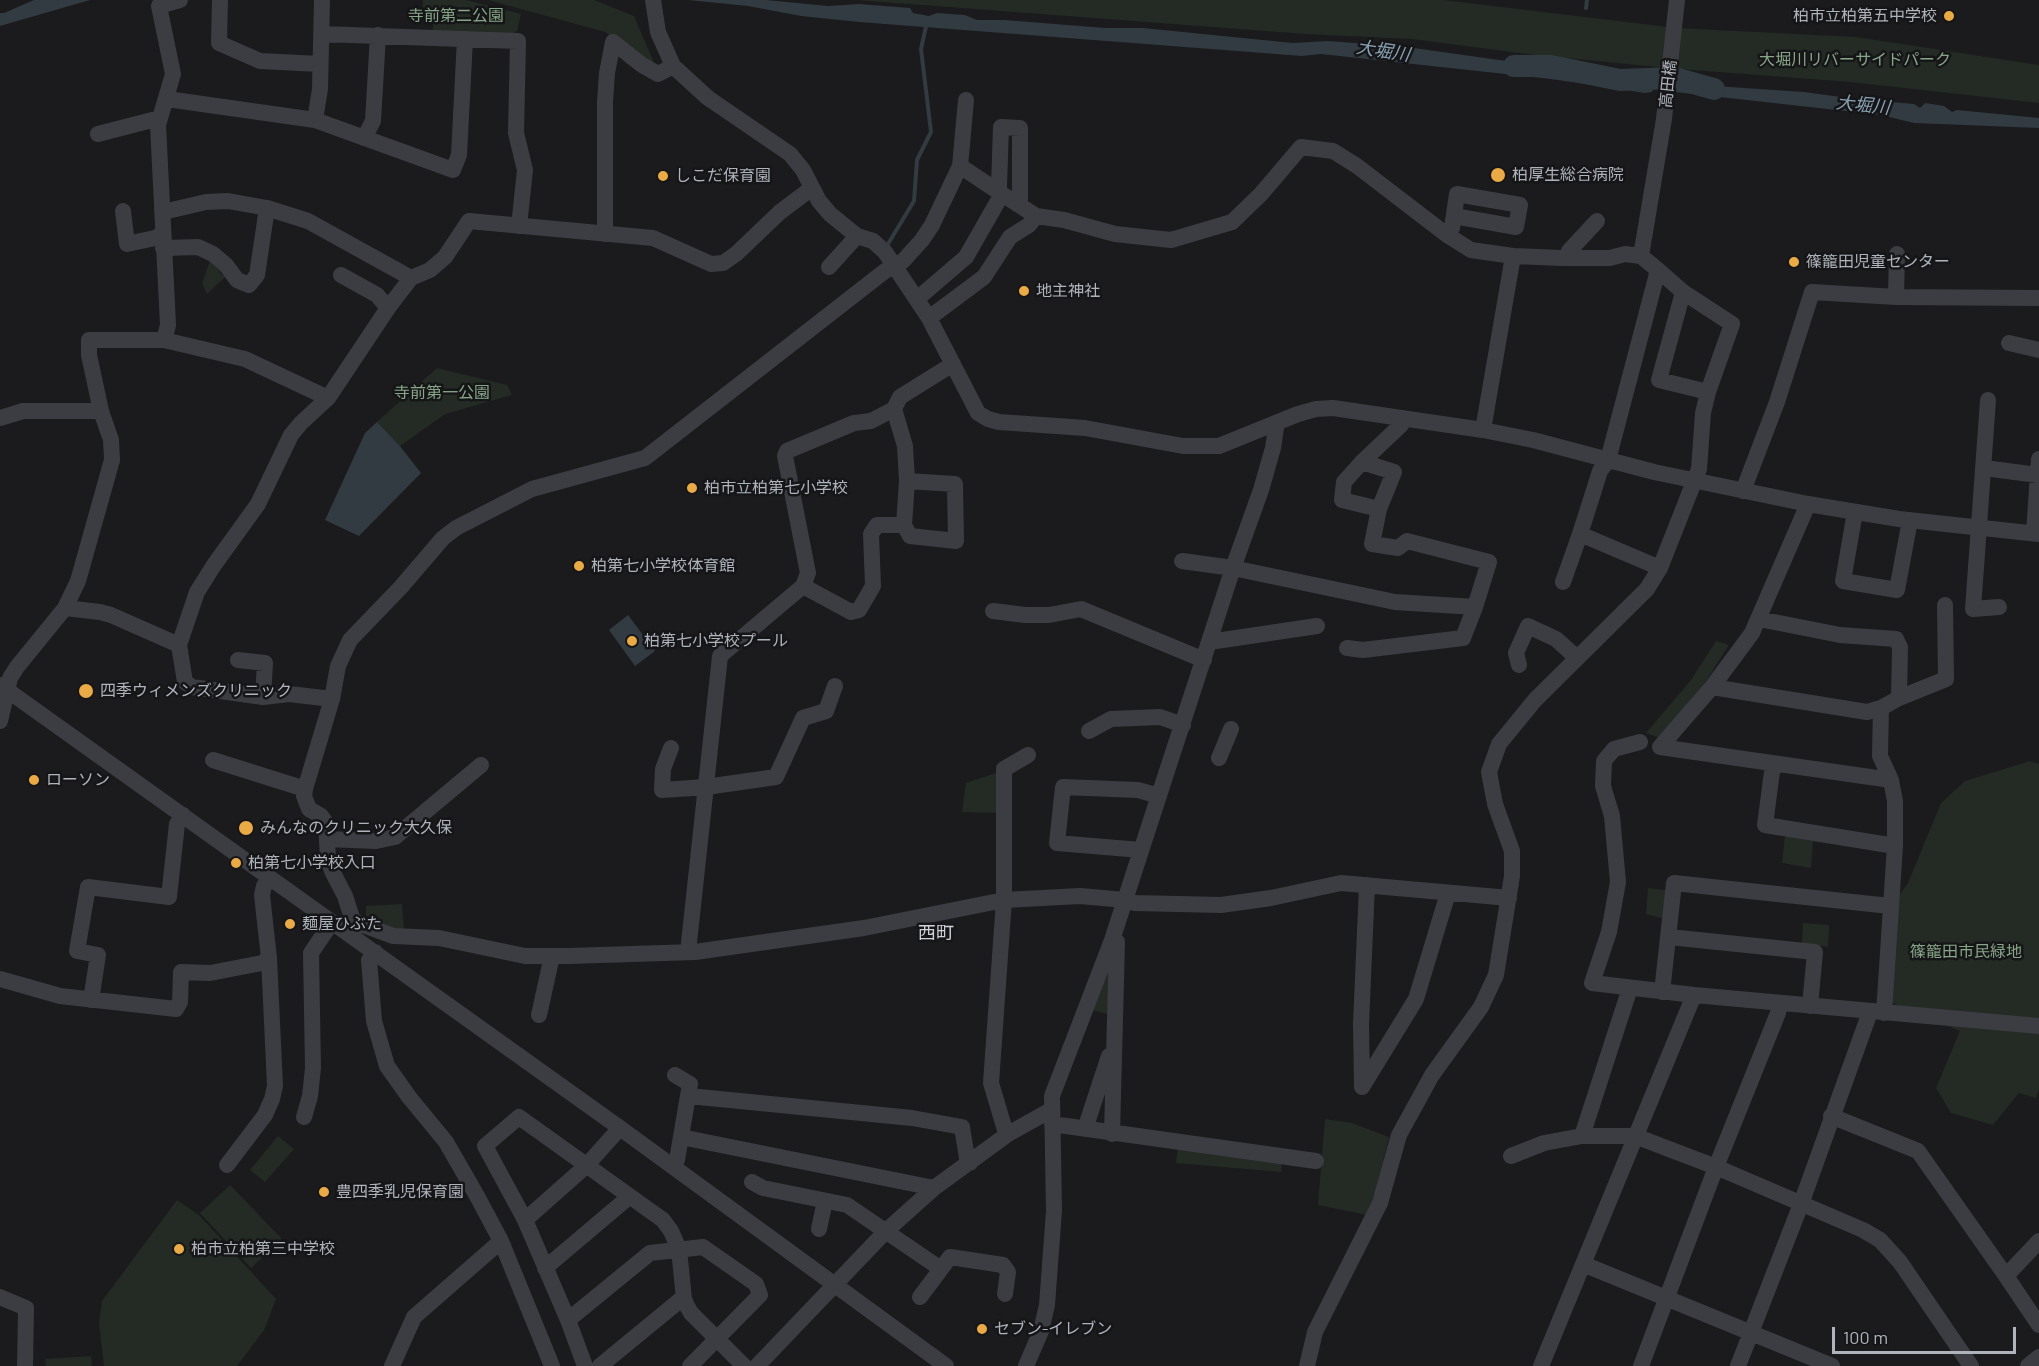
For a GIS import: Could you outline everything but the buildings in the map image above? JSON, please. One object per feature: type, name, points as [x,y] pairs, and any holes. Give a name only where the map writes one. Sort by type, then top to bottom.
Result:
[{"type":"street","points":[[164,340],[168,325],[159,145],[160,118],[173,74],[159,6],[180,0]]},
{"type":"street","points":[[220,0],[219,43],[260,60],[320,64]]},
{"type":"street","points":[[315,120],[320,89],[322,0]]},
{"type":"street","name":"高田橋","points":[[1641,256],[1664,119],[1677,0]]},
{"type":"street","points":[[653,6],[663,47],[673,66],[708,98],[790,154],[803,170],[819,201],[830,214],[857,236],[873,242],[894,265],[929,318],[978,413],[999,422],[1085,428],[1183,446],[1219,446],[1316,409],[1333,408],[1483,430],[1533,440],[1608,460],[1808,504],[1910,520],[2036,534],[2038,467],[1984,468]]},
{"type":"street","points":[[322,34],[518,41],[516,133],[525,170],[519,226]]},
{"type":"street","points":[[364,138],[373,121],[378,35]]},
{"type":"street","points":[[167,99],[315,120],[453,170],[459,155],[465,39]]},
{"type":"street","points":[[605,234],[605,102],[607,73],[613,42],[642,65],[658,74],[673,66]]},
{"type":"street","points":[[946,1366],[375,952],[352,928],[345,896],[328,858],[326,823],[321,816],[309,809],[304,789],[332,699],[338,666],[350,640],[401,587],[433,549],[449,533],[532,489],[645,458],[894,265],[903,261],[922,240],[960,166],[966,100]]},
{"type":"street","points":[[98,134],[160,118]]},
{"type":"street","points":[[917,299],[966,257],[999,192],[1001,127],[1020,128],[1020,200],[1017,204]]},
{"type":"street","points":[[960,166],[1036,216],[1064,220],[1115,234],[1171,240],[1232,222],[1261,194],[1301,147],[1334,151],[1447,235],[1471,250],[1513,256],[1569,258],[1610,258],[1624,254],[1641,256],[1683,292],[1732,324],[1703,413],[1699,470],[1660,568],[1647,589],[1535,700],[1499,744],[1489,772],[1495,804],[1512,851],[1512,876],[1496,975],[1481,1007],[1432,1075],[1399,1135],[1380,1203],[1315,1332],[1307,1366]]},
{"type":"street","points":[[332,699],[289,694],[263,697],[192,687],[185,682],[179,645],[197,592],[258,504],[291,435],[300,423],[328,398],[388,308],[411,278],[430,270],[445,257],[469,221],[653,238],[711,264],[723,263],[736,254],[780,212],[812,188]]},
{"type":"street","points":[[163,212],[206,202],[228,201],[267,208],[308,221],[411,278]]},
{"type":"street","points":[[123,211],[127,243],[155,238],[198,248],[213,254],[226,265],[237,280],[249,285],[256,275],[267,208]]},
{"type":"street","points":[[929,318],[984,277],[1010,237],[1029,225],[1036,216]]},
{"type":"street","points":[[1447,235],[1452,228],[1454,216]]},
{"type":"street","points":[[1569,258],[1569,251],[1597,220]]},
{"type":"street","points":[[829,267],[857,236]]},
{"type":"street","points":[[1896,297],[1897,254]]},
{"type":"street","points":[[1483,430],[1513,256]]},
{"type":"street","points":[[1563,582],[1600,471],[1608,460],[1658,270]]},
{"type":"street","points":[[341,275],[377,295],[388,308]]},
{"type":"street","points":[[1683,292],[1659,380],[1708,392]]},
{"type":"street","points":[[1743,491],[1777,402],[1812,292],[1896,297],[2039,298]]},
{"type":"street","points":[[0,721],[3,687],[65,608],[78,581],[112,460],[111,440],[101,411],[89,356],[89,340],[164,340],[245,359],[328,398]]},
{"type":"street","points":[[2009,343],[2039,350]]},
{"type":"street","points":[[688,952],[720,656],[803,586],[808,573],[785,456],[787,451],[854,423],[872,421],[894,409],[900,397],[953,364]]},
{"type":"street","points":[[1988,400],[1973,609],[1999,607]]},
{"type":"street","points":[[894,409],[905,446],[907,481],[904,525],[910,536],[956,541],[955,484],[907,481]]},
{"type":"street","points":[[0,418],[23,411],[101,411]]},
{"type":"street","points":[[1379,509],[1342,500],[1344,482],[1401,425],[1402,418]]},
{"type":"street","points":[[1026,1366],[1041,1331],[1047,1305],[1054,1211],[1052,1096],[1112,940],[1233,568],[1261,490],[1273,448],[1276,428],[1274,424]]},
{"type":"street","points":[[1347,648],[1363,650],[1463,638],[1489,562],[1407,541],[1398,548],[1372,544],[1379,509],[1394,472],[1362,462]]},
{"type":"street","points":[[1808,504],[1752,633],[1712,687],[1660,747],[1891,780]]},
{"type":"street","points":[[1855,512],[1843,581],[1897,590],[1910,520]]},
{"type":"street","points":[[803,586],[851,612],[859,610],[873,586],[871,534],[877,525],[904,525]]},
{"type":"street","points":[[1580,534],[1660,568]]},
{"type":"street","points":[[1182,561],[1233,568],[1395,602],[1475,607]]},
{"type":"street","points":[[1712,687],[1867,712],[1881,708],[1946,679],[1945,605]]},
{"type":"street","points":[[65,608],[111,615],[179,645]]},
{"type":"street","points":[[993,611],[1049,615],[1081,609],[1204,660]]},
{"type":"street","points":[[1759,619],[1840,635],[1896,639],[1900,647],[1899,698]]},
{"type":"street","points":[[1211,640],[1317,626]]},
{"type":"street","points":[[1519,665],[1516,652],[1528,626],[1556,639],[1576,658]]},
{"type":"street","points":[[238,660],[265,663],[263,697]]},
{"type":"street","points":[[671,748],[663,769],[663,789],[706,787],[776,777],[803,718],[826,711],[835,686]]},
{"type":"street","points":[[3,687],[332,922],[393,936],[439,938],[525,956],[688,952],[864,928],[1004,900],[1080,896],[1135,903],[1221,904],[1270,898],[1341,883],[1509,898]]},
{"type":"street","points":[[1737,1366],[1801,1204],[1831,1116],[1877,1012],[1895,846],[1895,801],[1891,780],[1880,756],[1881,708]]},
{"type":"street","points":[[1089,731],[1111,719],[1160,717],[1183,725]]},
{"type":"street","points":[[1219,759],[1232,729]]},
{"type":"street","points":[[1640,742],[1614,749],[1604,761],[1604,786],[1612,816],[1618,882],[1609,932],[1592,983],[1662,992],[2039,1026]]},
{"type":"street","points":[[1008,1134],[991,1083],[1004,900],[1004,769],[1028,755]]},
{"type":"street","points":[[213,760],[304,789]]},
{"type":"street","points":[[1773,764],[1765,825],[1895,846]]},
{"type":"street","points":[[328,839],[376,841],[395,837],[481,765]]},
{"type":"street","points":[[1142,850],[1057,843],[1063,787],[1138,790],[1159,796]]},
{"type":"street","points":[[91,1000],[98,956],[77,951],[88,887],[170,897],[177,824],[183,815]]},
{"type":"street","points":[[227,1165],[265,1115],[275,1086],[269,958],[262,895],[264,886],[270,878]]},
{"type":"street","points":[[1662,992],[1674,883],[1890,906]]},
{"type":"street","points":[[1367,885],[1360,1024],[1362,1087],[1416,999],[1448,893]]},
{"type":"street","points":[[304,1117],[310,1096],[313,1068],[311,953],[332,922]]},
{"type":"street","points":[[1669,937],[1815,952],[1810,1006]]},
{"type":"street","points":[[1112,940],[1117,942],[1112,1134]]},
{"type":"street","points":[[375,952],[369,960],[374,1021],[387,1066],[446,1142],[501,1241],[552,1366]]},
{"type":"street","points":[[539,1015],[552,956]]},
{"type":"street","points":[[0,979],[60,996],[176,1009],[180,1002],[181,972],[210,973],[262,963],[269,958]]},
{"type":"street","points":[[1582,1136],[1630,988]]},
{"type":"street","points":[[1541,1366],[1694,995]]},
{"type":"street","points":[[1641,1366],[1716,1167],[1778,1013],[1779,1003]]},
{"type":"street","points":[[1085,1129],[1115,1038]]},
{"type":"street","points":[[672,1166],[677,1160],[690,1084],[675,1075]]},
{"type":"street","points":[[689,1096],[912,1118],[962,1127],[967,1158],[970,1163]]},
{"type":"street","points":[[1831,1116],[1918,1151],[2039,1325]]},
{"type":"street","points":[[585,1366],[525,1220],[485,1146],[519,1117],[663,1220],[679,1249],[684,1299],[691,1313],[744,1366]]},
{"type":"street","points":[[757,1366],[886,1231],[934,1188],[1008,1134],[1051,1117],[1085,1129],[1112,1134],[1316,1161]]},
{"type":"street","points":[[525,1220],[586,1166],[620,1128]]},
{"type":"street","points":[[1511,1156],[1544,1143],[1582,1136],[1635,1136],[1716,1167],[1863,1230],[1880,1240],[1900,1262],[1971,1366]]},
{"type":"street","points":[[681,1137],[934,1188]]},
{"type":"street","points":[[752,1182],[763,1188],[847,1205],[940,1269]]},
{"type":"street","points":[[545,1268],[629,1197]]},
{"type":"street","points":[[819,1229],[825,1201]]},
{"type":"street","points":[[392,1366],[414,1317],[501,1241]]},
{"type":"street","points":[[2006,1275],[2039,1242]]},
{"type":"street","points":[[568,1320],[650,1253],[703,1246],[756,1284],[760,1295],[690,1366]]},
{"type":"street","points":[[920,1297],[950,1257],[1003,1265],[1008,1272],[1005,1294]]},
{"type":"street","points":[[1583,1264],[1832,1366]]},
{"type":"street","points":[[0,1297],[26,1308],[25,1366]]},
{"type":"street","points":[[600,1366],[684,1299]]},
{"type":"street","points":[[2028,1366],[2039,1357]]},
{"type":"green space","name":"寺前第二公園","points":[[423,0],[466,0],[521,14],[517,31],[512,34],[433,32],[433,19],[422,19]]},
{"type":"green space","points":[[488,0],[594,0],[634,16],[655,65],[605,32]]},
{"type":"green space","name":"大堀川リバーサイドパーク","points":[[856,0],[1443,0],[1677,28],[1856,37],[2039,65],[2039,103],[1850,82],[1535,55],[1412,39],[1305,34]]},
{"type":"green space","points":[[211,258],[222,268],[219,272],[225,277],[207,294],[202,283]]},
{"type":"green space","name":"寺前第一公園","points":[[437,368],[507,385],[512,395],[445,414],[400,446],[377,422]]},
{"type":"green space","points":[[1716,641],[1729,645],[1704,684],[1660,738],[1646,733],[1691,680]]},
{"type":"green space","name":"篠籠田市民緑地","points":[[2030,761],[2039,764],[2039,1088],[2036,1098],[2019,1093],[1993,1125],[1951,1113],[1936,1088],[1960,1031],[1890,1002],[1895,901],[1908,883],[1941,803],[1965,781]]},
{"type":"green space","points":[[996,773],[996,813],[962,812],[966,783]]},
{"type":"green space","points":[[1785,835],[1813,841],[1811,868],[1782,863]]},
{"type":"green space","points":[[1648,888],[1666,890],[1665,919],[1646,914]]},
{"type":"green space","points":[[402,904],[404,931],[394,931],[366,917],[366,906]]},
{"type":"green space","points":[[1803,923],[1829,925],[1828,947],[1802,943]]},
{"type":"green space","points":[[1112,953],[1116,1016],[1091,1010]]},
{"type":"green space","points":[[1325,1119],[1352,1123],[1389,1137],[1376,1190],[1367,1215],[1318,1205]]},
{"type":"green space","points":[[278,1136],[294,1149],[265,1182],[250,1170]]},
{"type":"green space","points":[[1178,1146],[1282,1160],[1281,1172],[1176,1163]]},
{"type":"green space","points":[[230,1185],[282,1239],[251,1268],[200,1213]]},
{"type":"green space","points":[[177,1200],[199,1215],[276,1299],[264,1330],[237,1366],[104,1366],[99,1323],[102,1301]]},
{"type":"green space","points":[[91,1356],[92,1366],[46,1366],[45,1359]]},
{"type":"water","points":[[34,0],[90,0],[0,26],[0,13]]},
{"type":"water","points":[[688,0],[766,0],[828,6],[859,4],[910,8],[913,13],[929,16],[937,13],[965,15],[977,20],[1105,28],[1143,28],[1293,43],[1328,41],[1407,47],[1655,80],[1652,92],[1645,93],[1551,79],[1321,54],[1302,56],[859,22]]},
{"type":"water","points":[[1673,78],[1700,85],[1804,92],[1914,104],[1920,108],[1925,103],[1944,106],[1952,112],[1957,110],[2039,118],[2039,128],[1914,123],[1881,115],[1675,92]]},
{"type":"water","points":[[377,422],[421,473],[359,536],[325,520],[365,433]]},
{"type":"water","name":"柏第七小学校プール","points":[[628,615],[655,651],[635,666],[609,630]]},
{"type":"waterway","points":[[1586,8],[1587,0]]},
{"type":"waterway","points":[[888,244],[914,201],[917,160],[931,132],[921,49],[927,22]]},
{"type":"waterway","name":"大堀川","points":[[1514,66],[1551,66],[1620,80],[1675,78],[1714,89]]},
{"type":"place","name":"柏市立柏第五中学校","points":[[1949,16]]},
{"type":"place","name":"柏厚生総合病院","points":[[1498,175]]},
{"type":"place","name":"しこだ保育園","points":[[663,176]]},
{"type":"place","name":"篠籠田児童センター","points":[[1794,262]]},
{"type":"place","name":"地主神社","points":[[1024,291]]},
{"type":"place","name":"柏市立柏第七小学校","points":[[692,488]]},
{"type":"place","name":"柏第七小学校体育館","points":[[579,566]]},
{"type":"place","name":"柏第七小学校プール","points":[[632,641]]},
{"type":"place","name":"四季ウィメンズクリニック","points":[[86,691]]},
{"type":"place","name":"ローソン","points":[[34,780]]},
{"type":"place","name":"みんなのクリニック大久保","points":[[246,828]]},
{"type":"place","name":"柏第七小学校入口","points":[[236,863]]},
{"type":"place","name":"麺屋ひぶた","points":[[290,924]]},
{"type":"place","name":"豊四季乳児保育園","points":[[324,1192]]},
{"type":"place","name":"柏市立柏第三中学校","points":[[179,1249]]},
{"type":"place","name":"セブン-イレブン","points":[[982,1329]]},
{"type":"district","name":"西町","points":[[936,933]]}]
